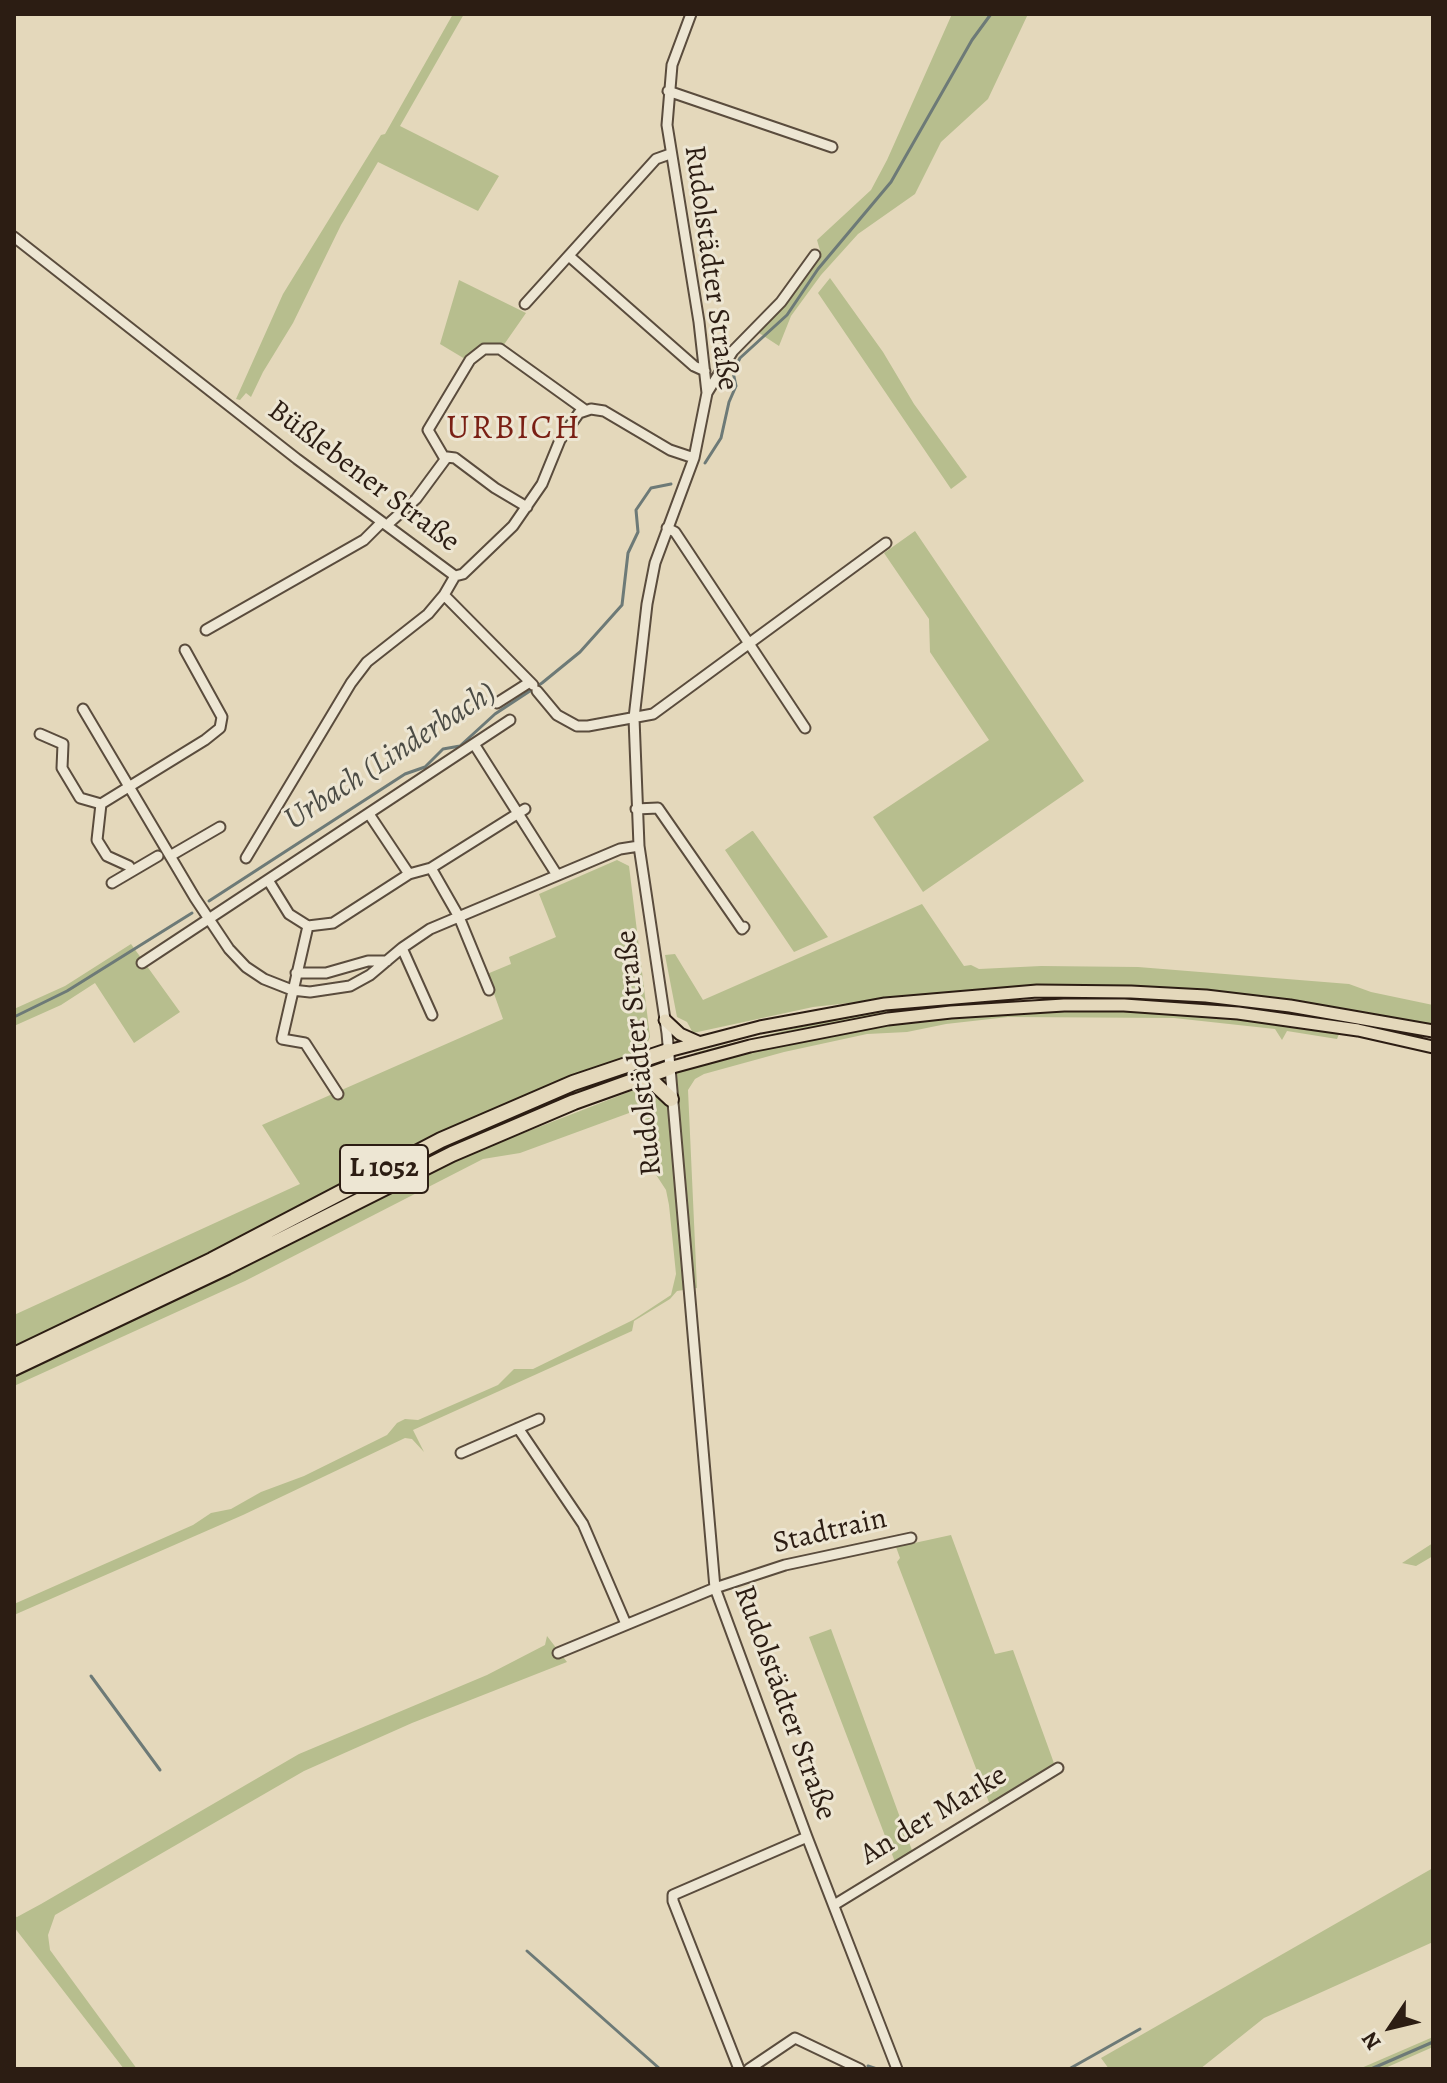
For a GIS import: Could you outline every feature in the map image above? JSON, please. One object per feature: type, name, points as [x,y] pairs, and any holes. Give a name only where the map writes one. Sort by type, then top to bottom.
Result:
[{"type":"highway","name":"L 1052","points":[[14,1355],[212,1260],[441,1140],[573,1083],[668,1051]]},
{"type":"highway","name":"L 1052","points":[[14,1368],[213,1274],[452,1154],[549,1112],[669,1068]]},
{"type":"highway","points":[[639,1078],[656,1085],[671,1099]]},
{"type":"main road","name":"L 1052","points":[[668,1051],[760,1027],[885,1004],[1037,991],[1206,996],[1290,1006],[1433,1031]]},
{"type":"main road","name":"L 1052","points":[[669,1068],[750,1046],[888,1019],[1064,1005],[1154,1006],[1238,1013],[1358,1030],[1433,1047]]},
{"type":"main road","points":[[665,1020],[680,1034],[699,1042]]},
{"type":"street","name":"Rudolstädter Straße","points":[[691,14],[672,65],[667,125],[699,322],[707,393],[694,458],[655,563],[647,604],[634,718],[639,846],[665,1020],[715,1588],[897,2069]]},
{"type":"street","points":[[668,91],[832,147]]},
{"type":"street","points":[[525,304],[656,159],[670,154]]},
{"type":"street","name":"Büßlebener Straße","points":[[14,237],[297,459],[455,576],[463,574],[513,526],[550,469],[566,429],[573,418],[585,410]]},
{"type":"street","points":[[707,393],[733,351],[781,302],[815,255]]},
{"type":"street","points":[[569,256],[694,366],[705,371]]},
{"type":"street","points":[[445,459],[428,430],[470,360],[476,353],[492,348],[500,349],[585,410],[604,411],[670,450],[694,458]]},
{"type":"street","points":[[206,630],[364,540],[416,499],[445,459],[455,458],[527,507]]},
{"type":"street","points":[[667,528],[675,532],[805,728]]},
{"type":"street","points":[[444,595],[533,686],[557,715],[577,726],[588,726],[659,711],[886,543]]},
{"type":"street","points":[[246,858],[254,850],[351,683],[367,662],[417,624],[444,595],[455,576]]},
{"type":"street","points":[[40,734],[63,744],[62,768],[80,798],[101,804],[220,728],[222,717],[185,650]]},
{"type":"street","points":[[497,703],[533,686]]},
{"type":"street","points":[[83,709],[208,920],[246,967],[264,979],[292,990],[329,991],[350,986],[370,975],[430,929],[620,849],[639,846]]},
{"type":"street","points":[[142,963],[510,720]]},
{"type":"street","points":[[474,744],[521,811],[557,875]]},
{"type":"street","points":[[101,804],[97,840],[107,856],[129,866],[132,871]]},
{"type":"street","points":[[636,809],[658,808],[742,929],[744,927]]},
{"type":"street","points":[[268,880],[289,914],[308,926],[333,923],[409,874],[431,868],[521,811]]},
{"type":"street","points":[[369,814],[409,874]]},
{"type":"street","points":[[170,856],[220,827]]},
{"type":"street","points":[[112,883],[158,856]]},
{"type":"street","points":[[431,868],[459,917],[489,990]]},
{"type":"street","points":[[308,926],[282,1039],[305,1043],[338,1094]]},
{"type":"street","points":[[402,948],[432,1015]]},
{"type":"street","points":[[296,973],[326,973],[368,961],[387,961]]},
{"type":"street","points":[[461,1453],[539,1419]]},
{"type":"street","points":[[518,1428],[583,1524],[626,1624]]},
{"type":"street","name":"Stadtrain","points":[[558,1653],[715,1588],[785,1565],[911,1538]]},
{"type":"street","name":"An der Marke","points":[[834,1905],[1058,1768]]},
{"type":"street","points":[[739,2069],[673,1895],[807,1837]]},
{"type":"street","points":[[749,2069],[795,2038],[860,2069]]},
{"type":"green space","points":[[453,14],[464,14],[400,126],[499,176],[478,211],[378,162],[341,225],[293,323],[251,397],[246,393],[240,400],[236,399],[283,294],[381,135],[385,134]]},
{"type":"green space","points":[[952,14],[1028,14],[988,99],[941,142],[915,194],[858,234],[821,275],[791,316],[779,346],[756,331],[783,307],[821,254],[817,240],[871,190]]},
{"type":"green space","points":[[830,278],[967,477],[951,489],[818,293]]},
{"type":"green space","points":[[459,280],[526,313],[503,346],[478,347],[465,359],[440,344]]},
{"type":"green space","points":[[915,531],[1084,781],[923,892],[873,817],[989,740],[930,652],[929,619],[884,553]]},
{"type":"green space","points":[[753,831],[828,937],[794,952],[725,850]]},
{"type":"green space","points":[[617,860],[629,866],[650,1037],[638,1056],[279,1220],[14,1349],[14,1315],[300,1184],[262,1125],[503,1019],[487,974],[511,964],[509,957],[556,937],[539,894]]},
{"type":"green space","points":[[922,904],[964,966],[979,969],[1138,967],[1349,984],[1371,992],[1433,1005],[1433,1026],[1297,1002],[1040,986],[967,990],[813,1007],[693,1033],[687,1022],[677,1017],[665,955],[675,954],[703,1000]]},
{"type":"green space","points":[[131,944],[180,1012],[134,1043],[95,983],[61,1005],[14,1026],[14,1009],[65,986]]},
{"type":"green space","points":[[950,1002],[950,1006],[867,1017],[778,1035],[694,1057],[694,1053],[846,1016]]},
{"type":"green space","points":[[1048,1011],[1151,1012],[1228,1017],[1339,1034],[1337,1039],[1287,1031],[1282,1040],[1275,1029],[1174,1018],[1008,1017],[907,1032],[867,1034],[704,1074],[695,1079],[688,1090],[697,1288],[677,1291],[670,1299],[634,1321],[632,1331],[413,1430],[424,1452],[412,1439],[405,1438],[243,1515],[14,1615],[14,1604],[193,1525],[211,1513],[231,1509],[261,1492],[304,1476],[387,1435],[405,1419],[418,1420],[498,1385],[514,1369],[533,1369],[633,1320],[671,1295],[676,1274],[669,1205],[666,1190],[651,1167],[640,1109],[520,1153],[483,1159],[245,1281],[14,1386],[14,1374],[166,1305],[467,1155],[698,1065],[878,1026],[972,1015]]},
{"type":"green space","points":[[641,1065],[641,1068],[527,1111],[232,1255],[441,1146],[517,1111]]},
{"type":"green space","points":[[951,1535],[995,1654],[1013,1650],[1055,1766],[990,1805],[897,1562],[900,1558],[896,1547]]},
{"type":"green space","points":[[1433,1543],[1433,1556],[1416,1566],[1402,1563]]},
{"type":"green space","points":[[831,1629],[913,1853],[895,1862],[809,1637]]},
{"type":"green space","points":[[547,1636],[567,1662],[412,1723],[304,1771],[55,1915],[48,1935],[50,1950],[137,2069],[124,2069],[14,1927],[14,1916],[41,1904],[299,1754],[487,1675],[545,1645]]},
{"type":"green space","points":[[1433,1868],[1433,1942],[1264,2018],[1200,2069],[1109,2069],[1101,2058]]},
{"type":"green space","points":[[1433,2037],[1433,2047],[1383,2069],[1359,2069]]},
{"type":"waterway","name":"Urbach (Linderbach)","points":[[705,463],[721,438],[736,386],[733,372],[740,358],[787,315],[818,269],[891,182],[972,40],[991,14]]},
{"type":"waterway","name":"Urbach (Linderbach)","points":[[209,901],[405,774],[425,767],[443,749],[460,746],[495,714],[542,683],[580,652],[622,605],[628,553],[638,532],[636,510],[651,488],[671,484]]},
{"type":"waterway","name":"Urbach (Linderbach)","points":[[14,1017],[67,991],[192,913]]},
{"type":"waterway","points":[[91,1676],[160,1770]]},
{"type":"waterway","points":[[527,1951],[660,2069]]},
{"type":"waterway","points":[[1069,2069],[1140,2029]]},
{"type":"waterway","points":[[1371,2069],[1433,2042]]},
{"type":"waterway","points":[[868,2066],[877,2069]]},
{"type":"district","name":"URBICH","points":[[514,430]]}]
